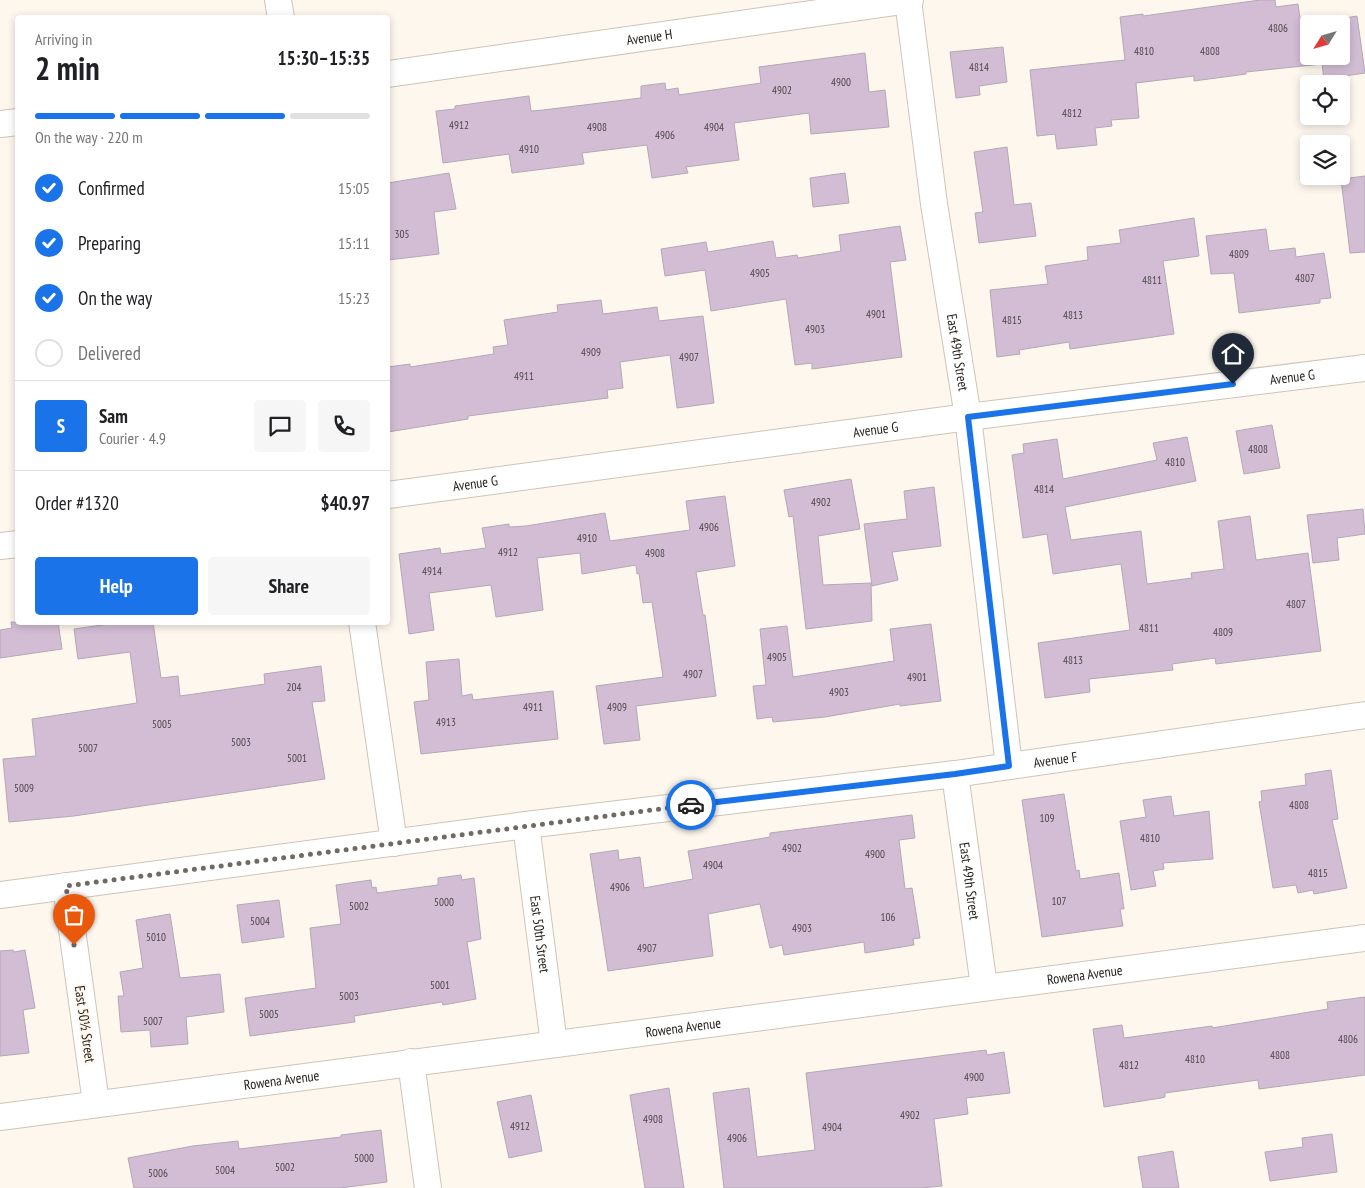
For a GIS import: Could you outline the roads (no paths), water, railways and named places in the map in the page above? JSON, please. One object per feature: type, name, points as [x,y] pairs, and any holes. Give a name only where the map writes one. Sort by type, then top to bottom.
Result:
[{"type":"street","points":[[278,0],[280,15]]},
{"type":"street","name":"Avenue H","points":[[390,74],[909,0]]},
{"type":"street","name":"East 49th Street","points":[[909,0],[934,204],[968,417],[1009,766]]},
{"type":"street","points":[[0,124],[15,122]]},
{"type":"street","name":"Avenue G","points":[[390,495],[968,417],[1365,368]]},
{"type":"street","points":[[0,546],[15,544]]},
{"type":"street","points":[[362,625],[394,843]]},
{"type":"street","name":"Avenue F","points":[[0,895],[526,825],[955,774],[1365,715]]},
{"type":"street","name":"East 49th Street","points":[[955,774],[984,987]]},
{"type":"street","name":"East 50th Street","points":[[526,825],[554,1044]]},
{"type":"street","name":"East 50½ Street","points":[[66,886],[96,1103]]},
{"type":"street","name":"Rowena Avenue","points":[[0,1117],[1365,938]]},
{"type":"street","points":[[411,1062],[428,1188]]}]
